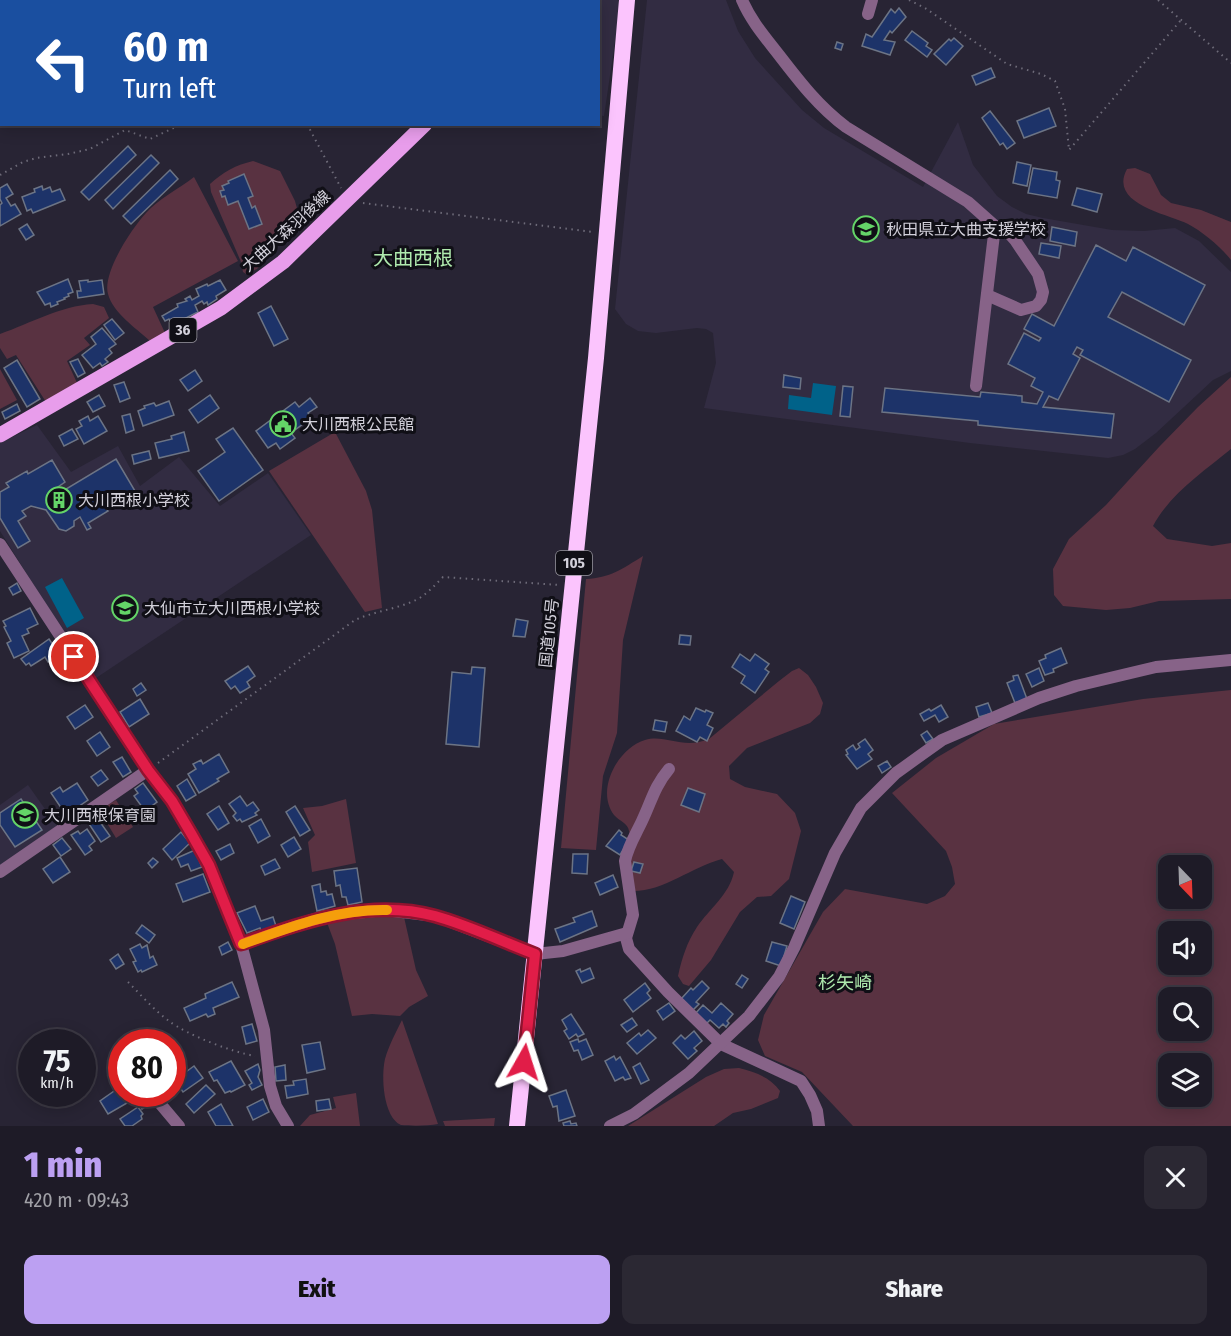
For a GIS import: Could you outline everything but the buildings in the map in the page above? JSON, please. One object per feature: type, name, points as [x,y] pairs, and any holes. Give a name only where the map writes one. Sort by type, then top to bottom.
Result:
[{"type":"highway","name":"国道105号","points":[[517,1126],[608,233],[627,0]]},
{"type":"main road","name":"大曲大森羽後線","points":[[0,435],[221,308],[283,262],[423,126]]},
{"type":"street","points":[[742,0],[748,14],[759,29],[827,113],[968,202],[995,226],[1007,231],[1015,240],[1038,274],[1043,292],[1041,300],[1036,306],[1021,310],[987,295]]},
{"type":"street","points":[[868,14],[872,0]]},
{"type":"street","points":[[976,386],[995,226]]},
{"type":"street","points":[[0,544],[148,770],[172,801],[209,865],[241,944],[264,1030],[270,1086],[283,1124]]},
{"type":"street","points":[[610,1126],[634,1114],[673,1086],[749,1016],[779,977],[794,948],[835,852],[861,808],[896,773],[942,740],[1039,698],[1076,686],[1156,667],[1231,660]]},
{"type":"street","points":[[669,769],[654,790],[644,818],[626,853],[625,861],[633,915],[626,938],[629,949],[668,992],[721,1044],[801,1081],[817,1111],[819,1126]]},
{"type":"street","points":[[0,872],[148,770]]},
{"type":"street","points":[[241,944],[325,916],[385,910],[435,916],[535,954],[563,951],[627,933]]},
{"type":"street","points":[[163,1107],[179,1126]]},
{"type":"path","points":[[909,0],[925,8],[1007,64],[1041,74],[1054,81],[1065,108],[1069,150],[1181,20]]},
{"type":"path","points":[[1158,0],[1231,63]]},
{"type":"path","points":[[0,175],[23,162],[36,158],[90,149],[125,130],[150,139],[178,126]]},
{"type":"path","points":[[308,126],[348,201],[608,233]]},
{"type":"path","points":[[148,770],[355,620],[420,598],[443,577],[572,586]]},
{"type":"path","points":[[128,982],[178,1027],[240,1053],[267,1057]]},
{"type":"shaded area","points":[[600,0],[618,0],[620,8],[604,116],[600,115]]},
{"type":"shaded area","name":"秋田県立大曲支援学校","points":[[647,0],[726,0],[738,31],[755,58],[802,110],[824,128],[923,187],[958,122],[973,165],[997,196],[1026,214],[1112,230],[1144,231],[1175,228],[1199,241],[1231,272],[1231,371],[1213,380],[1156,433],[1135,449],[1123,455],[1108,458],[970,443],[704,408],[716,363],[713,333],[697,328],[656,333],[638,331],[626,324],[615,309]]},
{"type":"shaded area","points":[[253,161],[280,171],[298,212],[281,242],[257,269],[246,274],[243,272],[241,262],[211,192],[210,184],[230,170]]},
{"type":"shaded area","points":[[1135,168],[1150,174],[1161,195],[1171,203],[1201,210],[1231,222],[1231,260],[1206,235],[1194,227],[1143,206],[1133,199],[1126,191],[1123,181],[1127,169]]},
{"type":"shaded area","points":[[194,177],[238,261],[153,307],[165,333],[150,341],[115,308],[108,294],[109,275],[126,240],[146,213]]},
{"type":"shaded area","points":[[93,304],[104,307],[109,318],[84,338],[90,345],[67,361],[78,385],[46,402],[16,355],[7,359],[0,348],[0,334],[57,311]]},
{"type":"shaded area","points":[[0,369],[17,400],[0,409]]},
{"type":"shaded area","points":[[1231,377],[1231,449],[1178,494],[1160,514],[1153,526],[1167,539],[1212,546],[1231,543],[1231,599],[1159,601],[1130,608],[1106,610],[1063,606],[1054,595],[1053,569],[1069,539],[1106,505],[1198,407]]},
{"type":"shaded area","name":"大仙市立大川西根小学校","points":[[37,425],[71,472],[118,446],[140,486],[179,457],[220,506],[268,473],[311,535],[93,680],[0,531],[0,443]]},
{"type":"shaded area","points":[[335,432],[366,491],[372,510],[382,608],[365,612],[269,471]]},
{"type":"shaded area","points":[[643,556],[623,640],[617,733],[603,776],[596,850],[561,848],[586,579],[609,575]]},
{"type":"shaded area","points":[[799,668],[808,675],[816,687],[823,703],[820,714],[810,723],[747,748],[729,766],[730,779],[745,787],[777,794],[795,813],[801,831],[789,879],[771,896],[757,897],[740,912],[711,960],[689,986],[683,984],[678,976],[688,944],[697,927],[728,888],[734,872],[722,859],[656,887],[633,891],[627,887],[630,837],[627,826],[614,815],[609,805],[608,782],[612,771],[626,752],[635,744],[645,740],[660,739],[691,743],[709,739],[779,681]]},
{"type":"shaded area","points":[[1231,690],[1231,1126],[853,1126],[802,1072],[765,1056],[758,1040],[764,1015],[823,912],[845,889],[927,904],[945,896],[955,884],[946,851],[892,793],[936,758],[994,724],[1143,699]]},
{"type":"shaded area","name":"大川西根保育園","points":[[28,785],[57,826],[0,866],[0,805]]},
{"type":"shaded area","points":[[346,799],[356,863],[312,872],[308,842],[315,835],[303,808],[322,806]]},
{"type":"shaded area","points":[[116,800],[133,827],[116,838],[99,810]]},
{"type":"shaded area","points":[[404,917],[416,970],[428,996],[409,1007],[400,1016],[372,1014],[352,1016],[335,944],[326,920]]},
{"type":"shaded area","points":[[402,1020],[438,1124],[401,1125],[390,1114],[383,1075],[385,1059]]},
{"type":"shaded area","points":[[739,1068],[756,1073],[772,1082],[780,1091],[778,1098],[751,1109],[733,1113],[714,1126],[628,1126],[706,1077],[724,1069]]},
{"type":"shaded area","points":[[356,1093],[360,1126],[300,1126],[310,1115],[336,1108],[333,1097]]},
{"type":"shaded area","points":[[495,1118],[494,1126],[445,1126],[443,1121]]},
{"type":"water","points":[[813,383],[836,386],[832,415],[788,409],[789,395],[811,398]]},
{"type":"water","points":[[62,578],[84,618],[67,628],[45,587]]},
{"type":"slow traffic","points":[[243,944],[325,916],[387,910]]},
{"type":"place","name":"秋田県立大曲支援学校","points":[[866,229]]},
{"type":"place","name":"大川西根公民館","points":[[283,424]]},
{"type":"place","name":"大川西根小学校","points":[[59,500]]},
{"type":"place","name":"大仙市立大川西根小学校","points":[[125,608]]},
{"type":"place","name":"大川西根保育園","points":[[25,815]]},
{"type":"district","name":"大曲西根","points":[[413,258]]},
{"type":"district","name":"杉矢崎","points":[[845,983]]},
{"type":"route","points":[[74,657],[148,770],[172,801],[192,835],[209,865],[241,944],[325,916],[385,910],[435,916],[535,954],[524,1062]]}]
